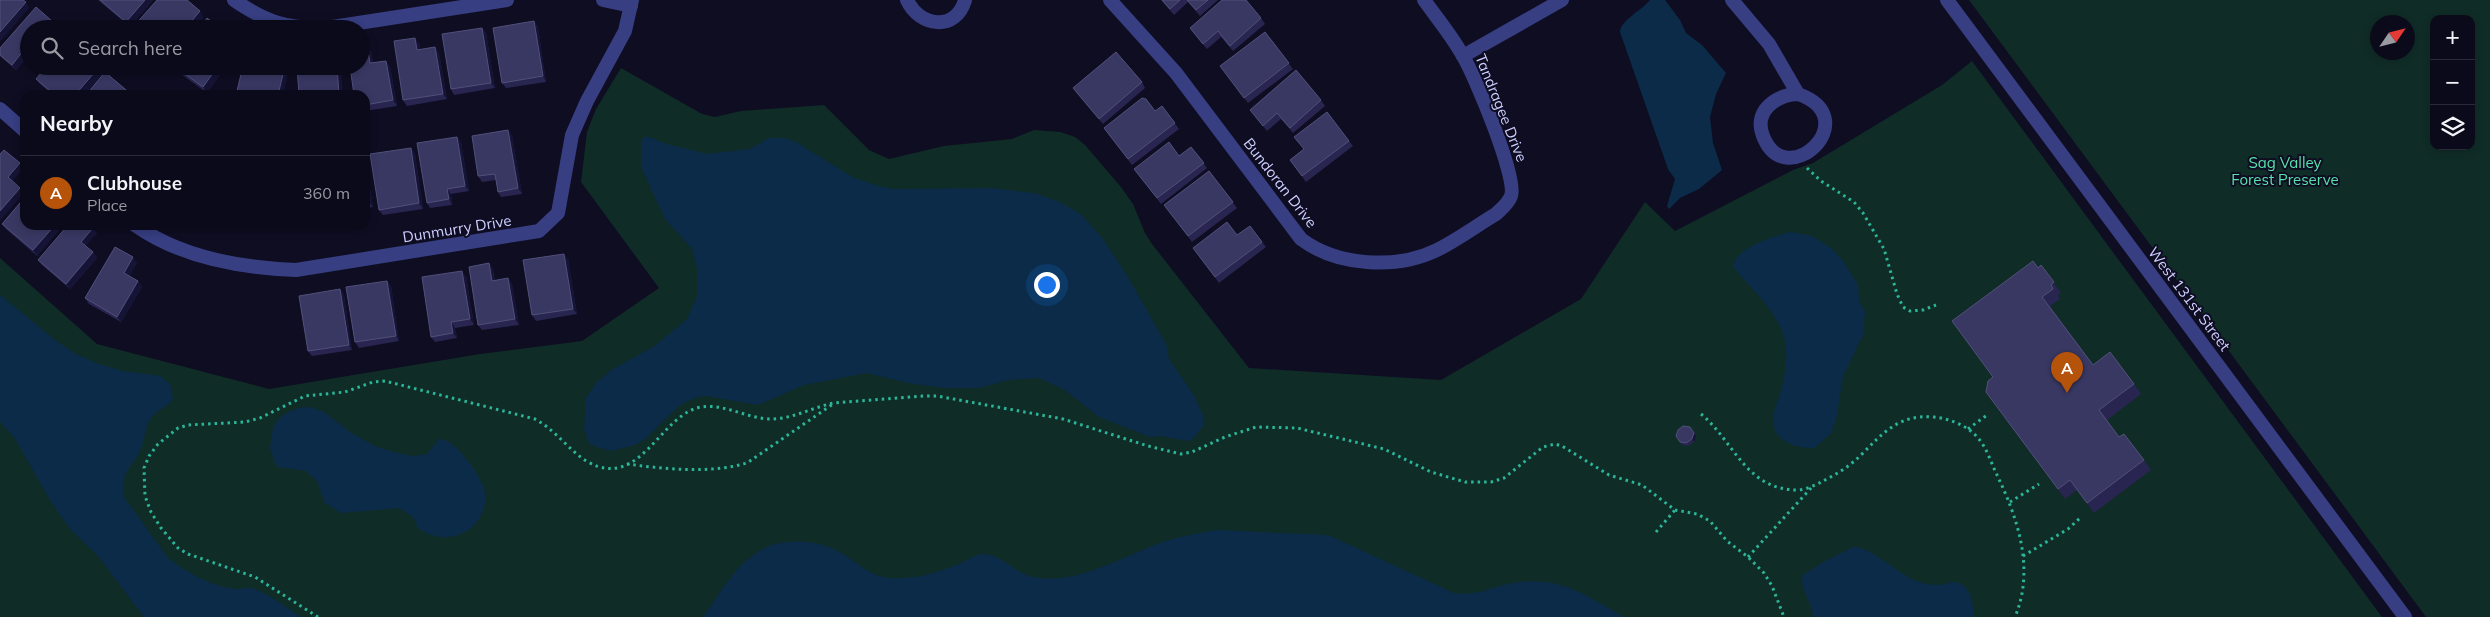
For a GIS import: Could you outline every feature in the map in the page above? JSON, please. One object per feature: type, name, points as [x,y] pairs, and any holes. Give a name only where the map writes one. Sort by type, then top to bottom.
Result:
[{"type":"street","points":[[234,0],[268,20]]},
{"type":"street","points":[[370,21],[508,0]]},
{"type":"street","points":[[603,0],[632,3]]},
{"type":"street","points":[[907,0],[911,10],[919,18],[930,22],[943,22],[954,16],[963,7],[964,0]]},
{"type":"street","name":"Bundoran Drive","points":[[1110,0],[1176,73],[1301,239],[1324,254],[1344,259],[1374,262],[1405,261],[1418,258],[1437,250],[1504,207]]},
{"type":"street","name":"Tandragee Drive","points":[[1424,0],[1464,56],[1473,74],[1512,183],[1511,196],[1504,207]]},
{"type":"street","points":[[1464,56],[1562,0]]},
{"type":"street","points":[[1732,0],[1769,44],[1798,94]]},
{"type":"street","name":"West 131st Street","points":[[1947,0],[2405,617]]},
{"type":"street","name":"Dunmurry Drive","points":[[143,230],[178,247],[225,262],[263,269],[296,270],[539,231],[558,213],[572,136],[587,101],[625,31],[632,3]]},
{"type":"street","points":[[1798,94],[1809,98],[1818,106],[1824,117],[1824,133],[1816,147],[1805,154],[1797,156],[1779,154],[1769,146],[1762,134],[1761,121],[1764,111],[1772,101],[1784,95],[1798,94]]},
{"type":"street","points":[[0,109],[20,127]]},
{"type":"path","points":[[1797,156],[1821,181],[1854,202],[1863,213],[1884,249],[1897,294],[1903,307],[1910,311],[1923,310],[1936,305]]},
{"type":"path","points":[[318,617],[254,576],[188,554],[169,539],[151,512],[143,482],[144,468],[149,456],[167,436],[188,425],[245,422],[260,418],[305,396],[345,392],[373,382],[385,382],[535,419],[548,426],[589,462],[603,467],[616,467],[627,464],[644,453],[682,417],[697,408],[715,407],[769,420],[779,419],[834,403],[937,396],[1072,421],[1155,448],[1181,454],[1192,452],[1225,437],[1256,427],[1297,428],[1384,449],[1431,472],[1451,479],[1477,483],[1504,478],[1543,447],[1555,444],[1570,450],[1609,475],[1642,485],[1675,510],[1704,517],[1716,526],[1727,541],[1758,565],[1772,586],[1784,617]]},
{"type":"path","points":[[627,464],[672,469],[734,467],[747,463],[834,403]]},
{"type":"path","points":[[1701,414],[1714,425],[1746,468],[1773,485],[1800,490],[1813,486],[1847,467],[1878,436],[1899,422],[1933,417],[1948,420],[1968,429],[1978,438],[1986,451],[2010,502],[2023,556],[2022,593],[2015,617]]},
{"type":"path","points":[[1968,429],[1987,415]]},
{"type":"path","points":[[2010,502],[2039,484]]},
{"type":"path","points":[[1748,556],[1813,486]]},
{"type":"path","points":[[1656,532],[1675,510]]},
{"type":"path","points":[[2023,556],[2068,529],[2080,518]]},
{"type":"green space","name":"Sag Valley Forest Preserve","points":[[1969,0],[2490,0],[2490,617],[2426,617]]},
{"type":"green space","points":[[1972,61],[2382,617],[0,617],[0,258],[97,344],[269,389],[480,354],[582,341],[659,288],[581,182],[587,132],[596,109],[621,68],[702,114],[715,117],[741,111],[824,105],[869,150],[889,159],[944,146],[1012,139],[1034,130],[1060,132],[1075,137],[1085,145],[1121,187],[1133,204],[1145,233],[1152,244],[1249,368],[1441,380],[1581,299],[1645,202],[1675,231],[1793,170],[1813,163],[1942,85]]},
{"type":"water","points":[[1650,0],[1665,0],[1680,20],[1686,33],[1702,45],[1726,73],[1716,94],[1710,117],[1713,143],[1722,170],[1699,189],[1680,198],[1669,209],[1667,206],[1675,179],[1668,169],[1620,32],[1627,20]]},
{"type":"water","points":[[644,137],[707,154],[750,149],[769,138],[785,138],[798,143],[852,177],[878,186],[894,189],[991,188],[1034,193],[1060,202],[1081,214],[1103,239],[1128,277],[1166,344],[1169,359],[1194,395],[1204,418],[1203,426],[1194,438],[1188,441],[1160,436],[1150,437],[1099,417],[1063,389],[1039,378],[1008,380],[979,388],[944,388],[908,383],[867,373],[804,385],[758,405],[707,396],[697,397],[680,405],[644,440],[635,445],[611,451],[596,447],[589,443],[584,429],[586,398],[596,383],[611,370],[653,347],[679,326],[687,319],[697,296],[697,268],[692,249],[665,219],[642,169],[641,142]]},
{"type":"water","points":[[1791,232],[1812,236],[1831,248],[1842,259],[1858,285],[1859,301],[1865,312],[1863,335],[1843,376],[1836,420],[1831,433],[1815,448],[1787,443],[1777,434],[1774,428],[1774,413],[1786,366],[1784,337],[1769,308],[1733,267],[1735,260],[1748,248],[1766,239]]},
{"type":"water","points":[[0,295],[55,340],[76,354],[99,364],[123,371],[160,376],[170,384],[173,398],[153,415],[149,421],[141,448],[123,482],[124,497],[168,558],[183,569],[217,585],[235,589],[249,588],[257,590],[270,596],[302,617],[144,617],[98,556],[70,529],[51,502],[14,437],[0,422]]},
{"type":"water","points":[[310,407],[324,412],[350,432],[377,447],[398,453],[413,456],[427,454],[439,439],[452,444],[474,469],[485,492],[482,514],[474,526],[462,534],[440,537],[422,531],[418,528],[413,517],[399,508],[341,513],[325,503],[317,481],[306,471],[278,467],[274,463],[269,449],[273,429],[279,419],[293,410]]},
{"type":"water","points":[[1216,530],[1328,535],[1454,593],[1473,593],[1521,582],[1537,581],[1552,583],[1580,593],[1623,617],[703,617],[726,583],[745,562],[767,547],[780,543],[806,542],[823,545],[839,552],[871,573],[889,578],[916,577],[934,573],[983,554],[1000,559],[1027,575],[1052,579],[1082,574],[1164,542]]},
{"type":"water","points":[[1853,547],[1867,550],[1919,582],[1937,585],[1953,582],[1960,583],[1970,595],[1974,617],[1813,617],[1811,606],[1802,585],[1803,575]]},
{"type":"building","points":[[0,0],[23,0],[26,2],[0,32]]},
{"type":"building","points":[[100,0],[145,0],[128,20],[124,20]]},
{"type":"building","points":[[157,0],[187,0],[200,11],[192,20],[139,20]]},
{"type":"building","points":[[1162,0],[1180,0],[1170,9]]},
{"type":"building","points":[[1187,0],[1208,0],[1196,10]]},
{"type":"building","points":[[1222,0],[1246,0],[1261,18],[1230,46],[1218,31],[1203,44],[1190,28]]},
{"type":"building","points":[[36,7],[51,20],[25,20]]},
{"type":"building","points":[[534,21],[543,76],[502,83],[493,28]]},
{"type":"building","points":[[20,25],[20,55],[12,65],[0,55],[0,48]]},
{"type":"building","points":[[482,28],[491,83],[451,89],[442,34]]},
{"type":"building","points":[[1265,32],[1289,63],[1244,98],[1220,66]]},
{"type":"building","points":[[415,38],[417,50],[435,47],[443,94],[403,100],[394,41]]},
{"type":"building","points":[[1116,52],[1142,82],[1099,119],[1073,88]]},
{"type":"building","points":[[386,61],[393,100],[370,104],[370,90],[353,90],[351,75],[370,75],[370,63]]},
{"type":"building","points":[[1296,70],[1321,100],[1290,128],[1277,113],[1263,126],[1250,110]]},
{"type":"building","points":[[39,75],[92,75],[79,90],[49,90],[36,79]]},
{"type":"building","points":[[103,75],[109,75],[126,90],[90,90]]},
{"type":"building","points":[[186,75],[212,75],[203,87]]},
{"type":"building","points":[[241,75],[283,75],[279,90],[237,90]]},
{"type":"building","points":[[298,75],[338,75],[339,90],[299,90]]},
{"type":"building","points":[[1142,98],[1146,99],[1155,111],[1162,106],[1175,123],[1128,159],[1104,128]]},
{"type":"building","points":[[1327,112],[1349,141],[1302,176],[1290,160],[1304,149],[1294,137]]},
{"type":"building","points":[[508,130],[518,188],[498,192],[495,174],[478,176],[472,136]]},
{"type":"building","points":[[457,137],[465,186],[447,189],[449,199],[427,203],[417,143]]},
{"type":"building","points":[[1169,142],[1179,156],[1191,147],[1204,163],[1157,198],[1134,169]]},
{"type":"building","points":[[411,148],[419,203],[379,210],[370,154]]},
{"type":"building","points":[[4,150],[20,163],[8,177],[20,188],[0,211],[0,154]]},
{"type":"building","points":[[1209,171],[1233,202],[1188,236],[1164,205]]},
{"type":"building","points":[[20,203],[20,230],[51,230],[33,250],[2,224]]},
{"type":"building","points":[[1227,222],[1237,235],[1250,226],[1262,242],[1215,277],[1193,248]]},
{"type":"building","points":[[64,230],[91,230],[81,242],[93,252],[66,284],[38,260]]},
{"type":"building","points":[[115,247],[133,257],[124,273],[138,281],[117,317],[85,298]]},
{"type":"building","points":[[564,254],[573,309],[532,315],[523,260]]},
{"type":"building","points":[[2033,261],[2038,268],[2041,265],[2054,282],[2051,285],[2053,289],[2042,297],[2093,365],[2110,352],[2134,384],[2099,410],[2119,437],[2124,434],[2144,460],[2087,503],[2070,480],[2058,489],[1986,392],[1988,381],[1993,377],[1952,321]]},
{"type":"building","points":[[489,263],[492,281],[508,278],[515,319],[478,325],[469,267]]},
{"type":"building","points":[[462,271],[470,319],[451,322],[453,333],[431,337],[422,277]]},
{"type":"building","points":[[387,281],[396,336],[355,342],[346,287]]},
{"type":"building","points":[[340,289],[349,345],[308,351],[299,296]]},
{"type":"building","points":[[1683,426],[1690,427],[1694,433],[1692,439],[1686,443],[1680,442],[1676,436],[1678,430]]},
{"type":"place","name":"Clubhouse","points":[[2067,393]]}]
